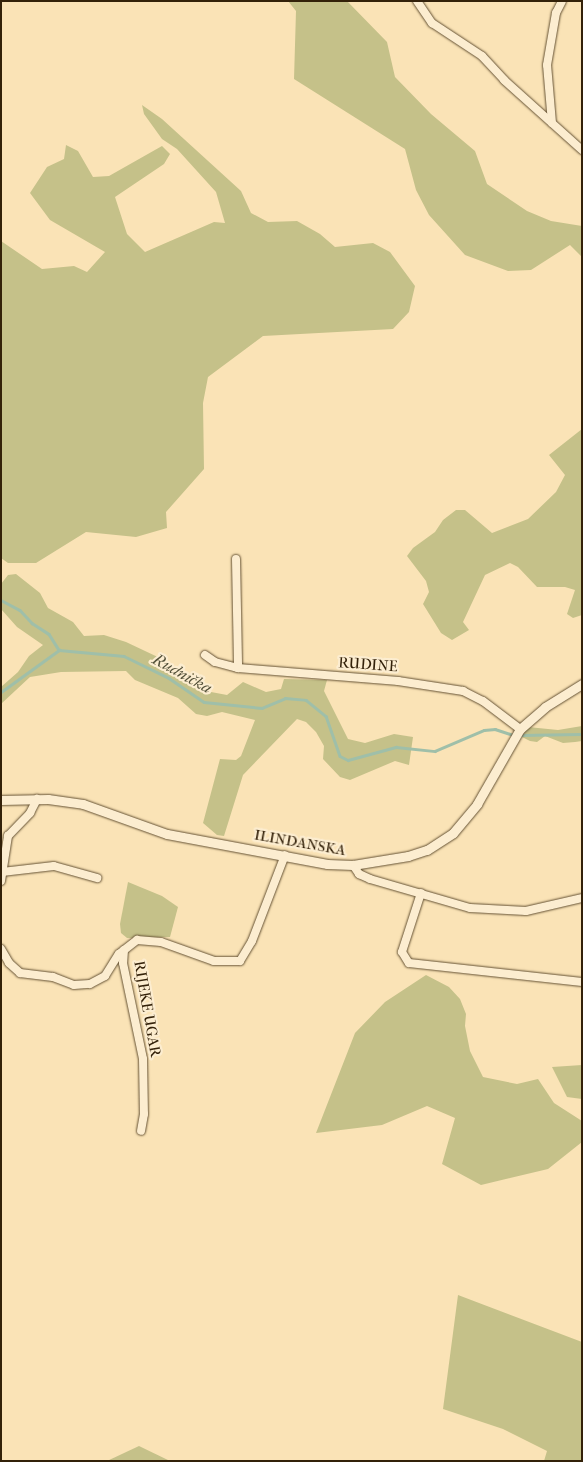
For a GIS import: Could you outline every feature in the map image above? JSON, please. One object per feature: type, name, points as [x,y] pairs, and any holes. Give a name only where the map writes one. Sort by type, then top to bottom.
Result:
[{"type":"street","points":[[417,1],[432,23],[482,56],[582,150]]},
{"type":"street","points":[[552,123],[547,65],[556,13],[562,1]]},
{"type":"street","points":[[236,558],[238,668]]},
{"type":"street","name":"RUDINE","points":[[205,655],[215,662],[238,668],[398,681],[463,691],[483,701],[520,731]]},
{"type":"street","name":"ILINDANSKA","points":[[1,800],[37,799],[93,807],[167,834],[327,864],[352,865],[408,856],[444,840],[477,804],[520,731],[545,707],[582,684]]},
{"type":"street","points":[[1,881],[8,836],[30,813],[37,799]]},
{"type":"street","name":"RIJEKE UGAR","points":[[141,1131],[144,1114],[142,1059],[123,963],[124,950],[132,942],[143,939],[161,942],[214,961],[240,961],[252,941],[284,855]]},
{"type":"street","points":[[352,865],[363,876],[470,908],[526,911],[582,898]]},
{"type":"street","points":[[2,872],[54,866],[97,878]]},
{"type":"street","points":[[421,894],[402,952],[408,963],[582,982]]},
{"type":"street","points":[[1,949],[9,963],[20,973],[80,986],[105,976],[124,950]]},
{"type":"shaded area","points":[[288,1],[347,1],[387,42],[395,77],[431,114],[475,151],[487,184],[527,211],[551,221],[582,226],[582,257],[570,245],[531,270],[508,271],[465,255],[429,215],[416,190],[405,149],[294,79],[296,11]]},
{"type":"shaded area","points":[[142,105],[162,119],[241,191],[251,213],[268,222],[297,221],[320,234],[335,247],[373,243],[390,252],[415,286],[409,312],[393,329],[263,336],[208,377],[203,403],[204,469],[166,512],[167,528],[136,537],[86,532],[36,563],[8,563],[1,558],[1,241],[42,269],[74,266],[87,272],[105,252],[50,220],[30,193],[47,167],[64,159],[66,145],[78,151],[93,177],[109,176],[162,146],[170,154],[164,164],[115,197],[127,234],[145,252],[214,222],[225,223],[216,192],[177,149],[162,139],[144,114]]},
{"type":"shaded area","points":[[582,429],[582,615],[573,618],[567,614],[575,590],[565,587],[537,587],[518,567],[510,563],[485,575],[463,622],[469,630],[452,640],[441,633],[423,604],[429,592],[426,581],[407,556],[413,548],[435,532],[443,520],[456,510],[465,510],[492,533],[528,519],[556,492],[565,475],[549,455]]},
{"type":"shaded area","points":[[16,574],[40,593],[48,608],[73,622],[84,636],[104,635],[126,642],[162,659],[211,692],[227,695],[243,682],[266,692],[281,689],[284,679],[327,680],[324,691],[348,739],[365,743],[394,734],[413,737],[409,765],[395,761],[350,780],[340,777],[323,759],[324,746],[316,732],[306,722],[297,719],[243,775],[224,836],[217,835],[203,823],[220,759],[236,760],[241,756],[255,720],[222,712],[207,716],[196,714],[178,698],[135,680],[126,671],[61,672],[30,677],[1,704],[1,687],[18,672],[29,656],[43,645],[17,627],[1,609],[1,584],[8,575]]},
{"type":"shaded area","points":[[582,726],[582,741],[563,743],[545,736],[537,742],[522,737],[528,727],[558,730]]},
{"type":"shaded area","points":[[128,882],[162,896],[178,907],[170,937],[127,938],[121,933],[120,924]]},
{"type":"shaded area","points":[[426,975],[449,987],[460,999],[466,1014],[465,1026],[470,1051],[483,1077],[517,1084],[538,1079],[554,1103],[582,1121],[582,1142],[548,1169],[481,1185],[442,1164],[455,1118],[427,1106],[382,1125],[316,1133],[355,1033],[385,1002]]},
{"type":"shaded area","points":[[582,1065],[582,1099],[567,1097],[552,1067]]},
{"type":"shaded area","points":[[458,1295],[582,1342],[582,1461],[544,1461],[547,1451],[503,1429],[443,1409]]},
{"type":"shaded area","points":[[139,1446],[170,1461],[107,1461]]},
{"type":"waterway","points":[[1,600],[20,610],[32,623],[49,634],[59,650]]},
{"type":"waterway","name":"Rudnička","points":[[59,650],[124,656],[169,678],[204,702],[262,708],[285,698],[306,700],[326,716],[340,756],[348,760],[396,747],[435,751],[484,730],[495,729],[514,735]]},
{"type":"waterway","points":[[1,692],[59,650]]},
{"type":"waterway","name":"Rudnička","points":[[519,735],[582,734]]}]
